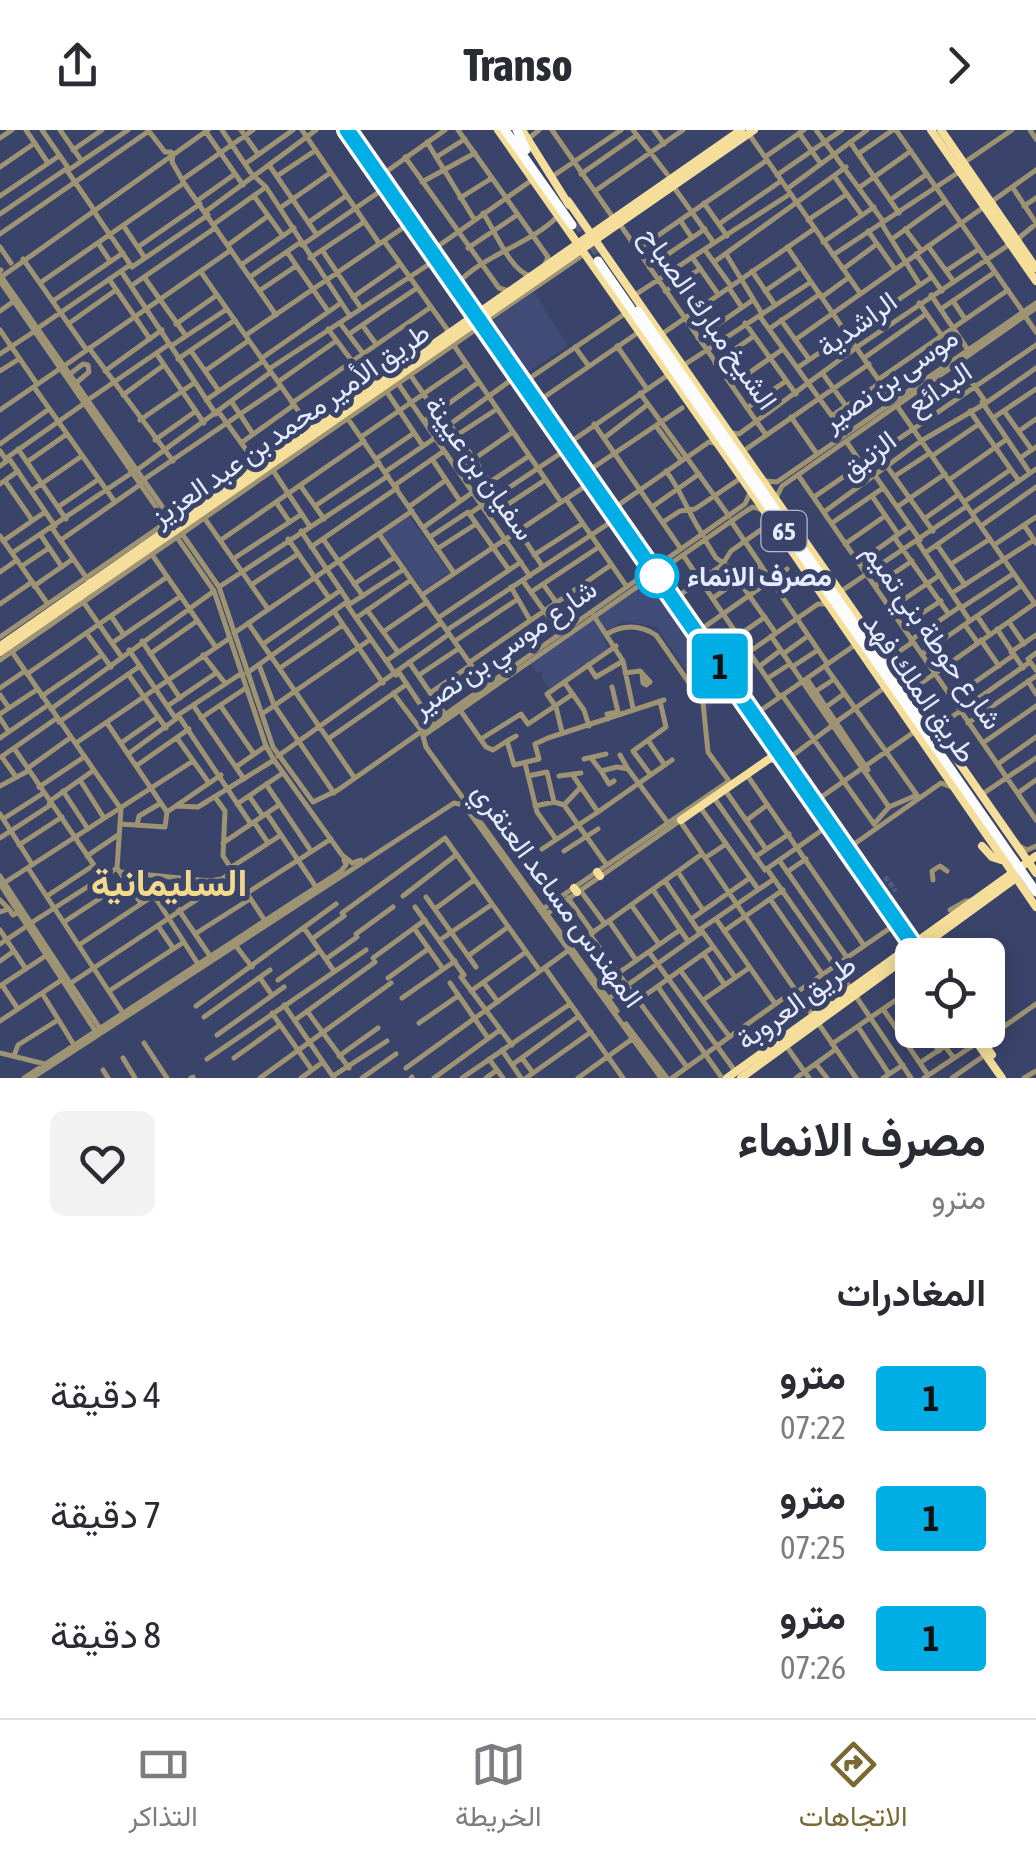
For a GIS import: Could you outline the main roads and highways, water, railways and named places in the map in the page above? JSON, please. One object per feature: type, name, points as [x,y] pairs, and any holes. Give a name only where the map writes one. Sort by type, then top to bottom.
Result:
[{"type":"highway","points":[[502,130],[571,225]]},
{"type":"highway","points":[[517,130],[571,225]]},
{"type":"highway","name":"طريق الملك فهد","points":[[919,720],[892,674],[684,371],[600,260],[687,393],[919,720],[1034,897]]},
{"type":"highway","points":[[684,371],[717,414]]},
{"type":"highway","points":[[687,393],[726,455]]},
{"type":"highway","points":[[879,646],[892,674]]},
{"type":"highway","points":[[884,686],[948,747]]},
{"type":"main road","points":[[342,130],[378,173]]},
{"type":"main road","points":[[350,130],[434,261],[527,380],[554,427],[588,470],[654,572],[700,630],[777,755],[828,826],[851,850],[910,938]]},
{"type":"main road","points":[[502,130],[570,240],[560,257]]},
{"type":"main road","points":[[930,130],[962,168]]},
{"type":"main road","points":[[941,130],[1036,281]]},
{"type":"main road","name":"طريق الأمير محمد بن عبد العزيز","points":[[612,224],[747,132]]},
{"type":"main road","name":"طريق الأمير محمد بن عبد العزيز","points":[[186,520],[203,515],[271,468],[360,402],[409,372],[560,257],[586,244],[747,132]]},
{"type":"main road","points":[[527,144],[568,200],[580,226],[574,230],[571,225]]},
{"type":"main road","points":[[387,187],[458,284],[514,378],[546,414]]},
{"type":"main road","points":[[568,200],[590,224],[612,224],[604,247],[618,271]]},
{"type":"main road","points":[[568,200],[598,273],[993,849],[1034,897]]},
{"type":"main road","points":[[557,217],[571,225],[586,244],[600,248],[684,371]]},
{"type":"main road","points":[[1014,243],[1036,268]]},
{"type":"main road","points":[[549,267],[586,244]]},
{"type":"main road","points":[[607,286],[593,262],[594,254],[604,255],[618,271]]},
{"type":"main road","name":"طريق الأمير محمد بن عبد العزيز","points":[[4,651],[150,552],[258,466],[368,390],[384,386],[418,355],[450,333],[479,320],[512,291],[549,267]]},
{"type":"main road","points":[[360,402],[368,390]]},
{"type":"main road","points":[[717,414],[1011,839],[1033,864]]},
{"type":"main road","points":[[568,446],[614,520],[757,713],[777,755],[817,800],[907,938]]},
{"type":"main road","points":[[271,468],[264,466],[276,454]]},
{"type":"main road","points":[[174,530],[186,520]]},
{"type":"main road","name":"طريق الأمير محمد بن عبد العزيز","points":[[4,651],[49,607],[174,530]]},
{"type":"main road","points":[[727,786],[777,755]]},
{"type":"main road","points":[[680,821],[777,755]]},
{"type":"main road","points":[[993,849],[1006,846],[1011,839]]},
{"type":"main road","points":[[990,894],[1004,874],[993,849]]},
{"type":"main road","name":"طريق العروبة","points":[[933,938],[1033,864]]},
{"type":"main road","points":[[990,894],[1014,884],[1034,897]]},
{"type":"main road","name":"طريق العروبة","points":[[929,938],[973,901],[990,894]]},
{"type":"main road","points":[[908,934],[920,937],[942,924]]},
{"type":"main road","name":"طريق العروبة","points":[[731,1077],[895,964]]},
{"type":"main road","points":[[984,1048],[1005,1078]]},
{"type":"main road","points":[[988,1055],[1005,1078]]},
{"type":"tunnel","points":[[577,223],[602,259]]},
{"type":"tunnel","points":[[885,877],[896,891]]},
{"type":"metro line","name":"1","points":[[347,130],[908,938]]},
{"type":"place","name":"مصرف الانماء","points":[[657,576]]},
{"type":"district","name":"السليمانية","points":[[169,883]]}]
